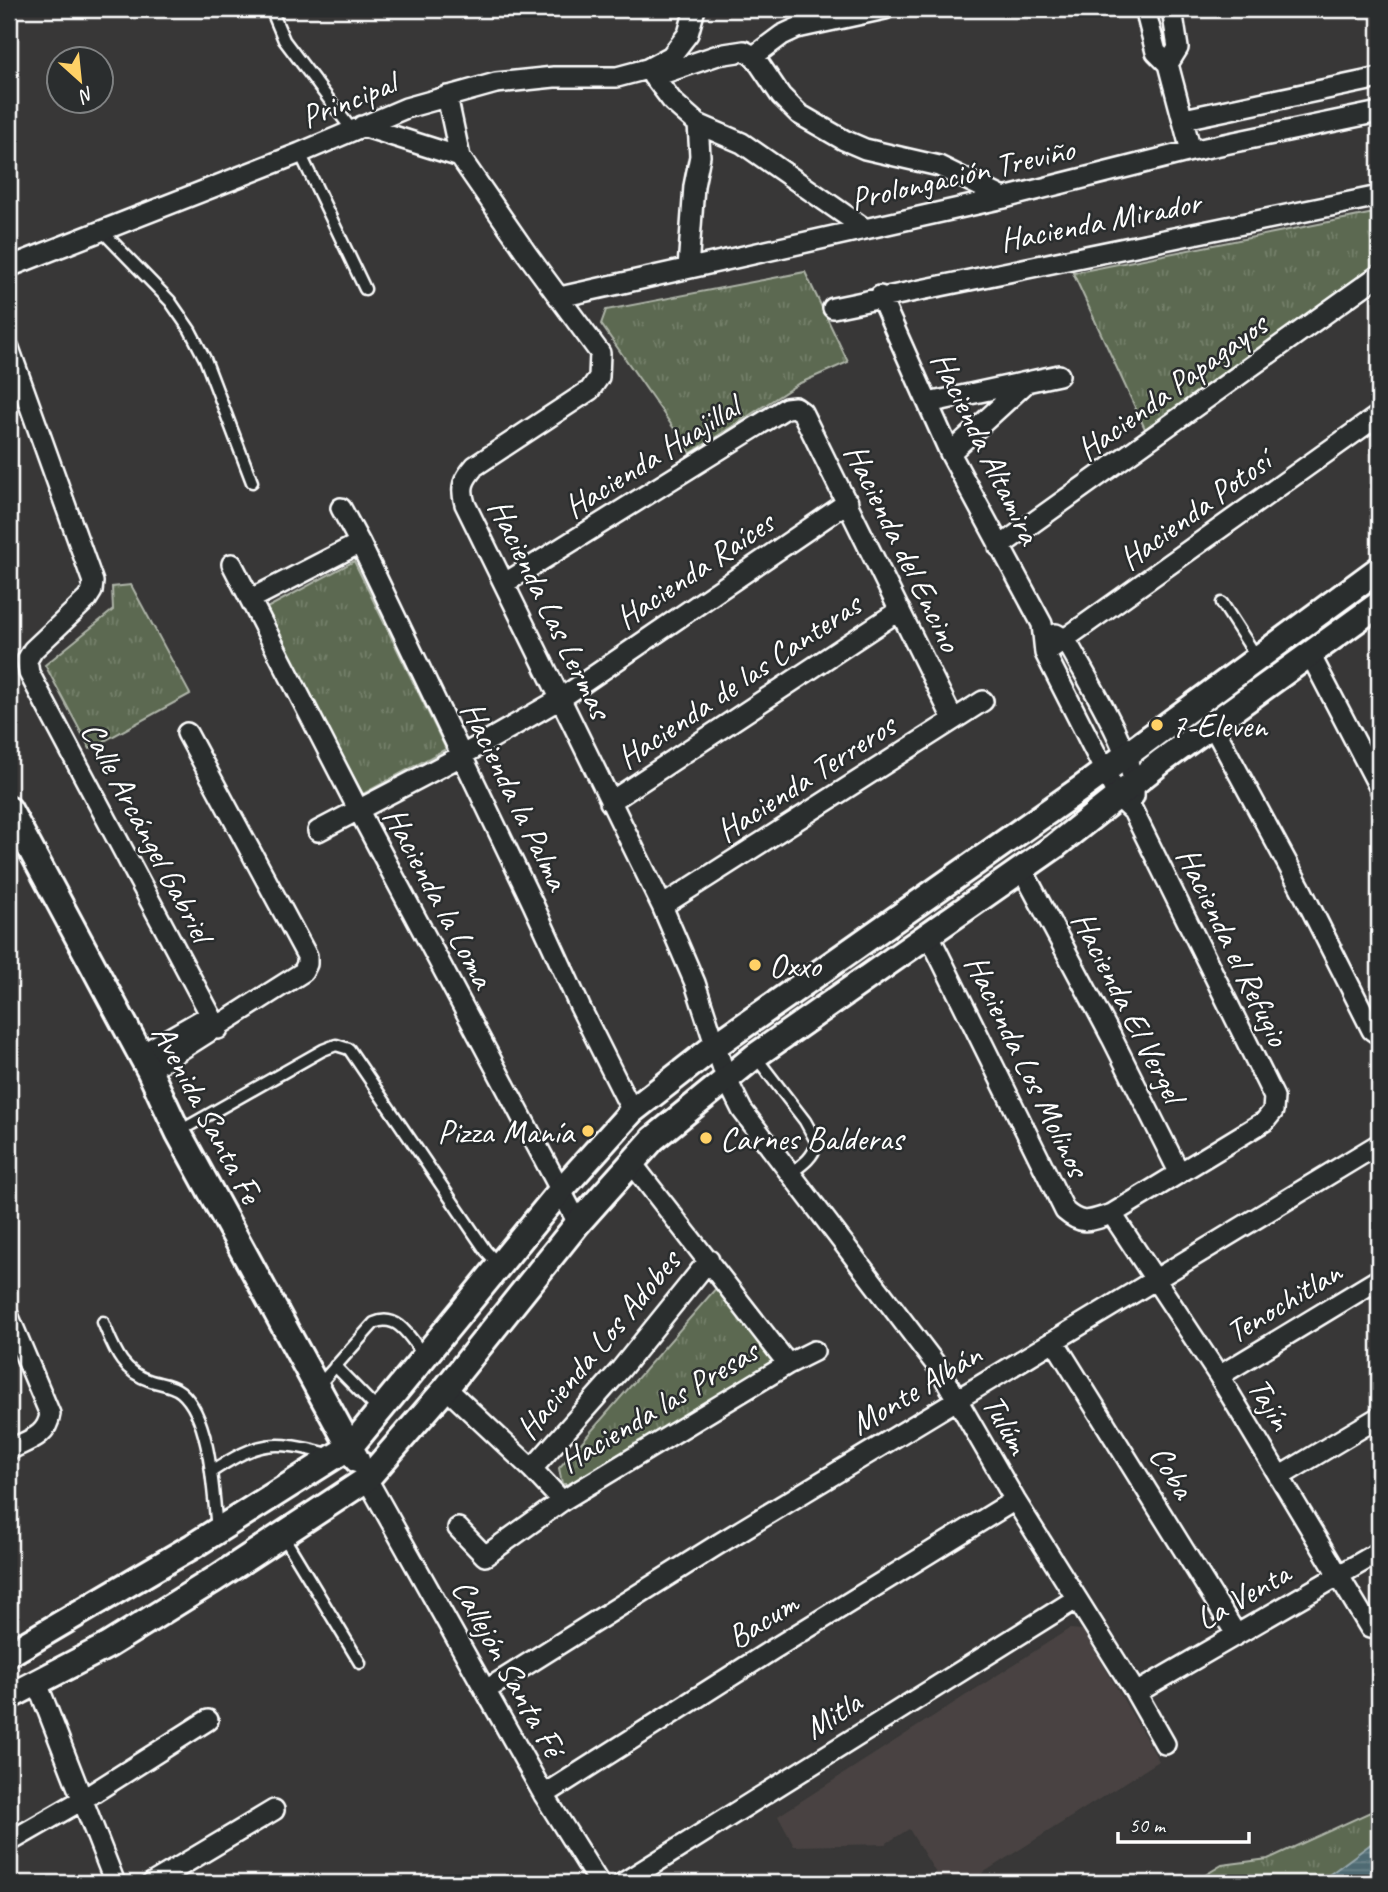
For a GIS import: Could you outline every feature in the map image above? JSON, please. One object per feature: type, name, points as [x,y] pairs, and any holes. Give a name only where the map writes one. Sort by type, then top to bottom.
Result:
[{"type":"street","name":"Principal","points":[[9,267],[103,232],[406,108],[496,83],[554,77],[617,77],[650,73],[671,57],[688,34],[695,9]]},
{"type":"street","points":[[754,56],[782,34],[795,19],[886,9]]},
{"type":"street","points":[[1145,9],[1156,52],[1168,64],[1191,151]]},
{"type":"street","points":[[1168,64],[1178,48],[1172,9]]},
{"type":"street","points":[[864,229],[742,143],[698,124],[673,102],[650,73],[744,51],[754,56],[781,96],[799,114],[844,140],[865,149],[939,166],[1004,198]]},
{"type":"street","points":[[1184,119],[1379,78]]},
{"type":"street","name":"Hacienda Las Lermas","points":[[447,96],[460,158],[600,353],[599,377],[590,390],[475,466],[465,477],[461,489],[465,504],[662,906],[695,983],[726,1079]]},
{"type":"street","name":"Prolongación Treviño","points":[[560,297],[1004,198],[1191,151],[1379,113]]},
{"type":"street","points":[[688,268],[694,186],[700,156],[698,124]]},
{"type":"street","points":[[357,128],[460,158]]},
{"type":"street","name":"Hacienda Mirador","points":[[833,308],[880,296],[1379,196]]},
{"type":"street","name":"Hacienda Papagayos","points":[[999,547],[1379,275]]},
{"type":"street","name":"Hacienda Altamira","points":[[880,296],[950,453],[1042,624],[1045,653],[1115,764]]},
{"type":"street","name":"Calle Arcángel Gabriel","points":[[9,348],[93,582],[87,599],[33,650],[27,660],[29,673],[214,1022]]},
{"type":"street","points":[[928,403],[1059,376]]},
{"type":"street","points":[[950,453],[1026,384]]},
{"type":"street","name":"Hacienda Huajillal","points":[[505,583],[786,408],[795,407]]},
{"type":"street","name":"Hacienda del Encino","points":[[795,407],[802,412],[848,502],[953,719]]},
{"type":"street","name":"Hacienda Potosí","points":[[1045,653],[1379,415]]},
{"type":"street","name":"Hacienda Raíces","points":[[318,831],[461,756],[560,699],[848,502]]},
{"type":"street","name":"Hacienda la Palma","points":[[341,508],[632,1111]]},
{"type":"street","points":[[251,599],[360,543]]},
{"type":"street","name":"Hacienda la Loma","points":[[232,564],[359,811],[578,1223]]},
{"type":"street","points":[[9,1654],[193,1546],[344,1451],[425,1357],[561,1190],[632,1111],[715,1046],[1115,764],[1379,569]]},
{"type":"street","points":[[9,1697],[107,1646],[367,1479],[446,1388],[578,1223],[653,1139],[755,1056],[1128,797],[1162,761],[1379,604]]},
{"type":"street","name":"Hacienda de las Canteras","points":[[610,802],[900,610]]},
{"type":"street","name":"Hacienda Altamira","points":[[1042,624],[1066,640],[1114,732],[1115,764]]},
{"type":"street","points":[[1310,654],[1379,787]]},
{"type":"street","name":"Hacienda Terreros","points":[[662,906],[983,701]]},
{"type":"street","points":[[1213,726],[1300,887],[1372,1030],[1379,1035]]},
{"type":"street","points":[[144,1062],[303,972],[307,964],[307,956],[187,733]]},
{"type":"street","name":"Hacienda el Refugio","points":[[1115,764],[1128,797],[1274,1097],[1273,1111],[1265,1121],[1179,1172]]},
{"type":"street","name":"Avenida Santa Fe","points":[[9,809],[144,1062],[178,1132],[318,1386],[344,1451],[367,1479]]},
{"type":"street","points":[[1036,820],[1055,846]]},
{"type":"street","name":"Hacienda El Vergel","points":[[1022,869],[1112,1038],[1179,1172]]},
{"type":"street","name":"Hacienda Los Molinos","points":[[929,936],[1065,1211],[1076,1220],[1087,1222],[1112,1214]]},
{"type":"street","name":"Tulúm","points":[[726,1079],[742,1110],[919,1341],[957,1399],[1015,1500],[1165,1744]]},
{"type":"street","name":"Monte Albán","points":[[486,1690],[717,1545],[1379,1144]]},
{"type":"street","points":[[631,1163],[788,1364]]},
{"type":"street","points":[[1112,1214],[1179,1172]]},
{"type":"street","name":"Tajín","points":[[1112,1214],[1219,1376],[1370,1628]]},
{"type":"street","name":"Hacienda Los Adobes","points":[[532,1469],[621,1369],[709,1260]]},
{"type":"street","name":"Tenochitlan","points":[[1219,1376],[1379,1279]]},
{"type":"street","points":[[9,1319],[50,1414],[48,1425],[40,1435],[9,1450]]},
{"type":"street","name":"Coba","points":[[1054,1341],[1236,1634]]},
{"type":"street","name":"Hacienda las Presas","points":[[458,1528],[485,1556],[562,1501],[788,1364],[814,1351]]},
{"type":"street","points":[[446,1388],[562,1501]]},
{"type":"street","points":[[1279,1477],[1379,1417]]},
{"type":"street","name":"Callejón Santa Fé","points":[[367,1479],[544,1795],[599,1883]]},
{"type":"street","name":"Bacum","points":[[544,1795],[1015,1500]]},
{"type":"street","points":[[193,1546],[215,1579]]},
{"type":"street","name":"La Venta","points":[[1136,1693],[1379,1552]]},
{"type":"street","name":"Mitla","points":[[623,1883],[1076,1599]]},
{"type":"street","points":[[37,1683],[115,1883]]},
{"type":"street","points":[[9,1842],[82,1800],[208,1720]]},
{"type":"street","points":[[152,1883],[274,1810]]},
{"type":"lane","points":[[271,9],[284,40],[357,128]]},
{"type":"lane","points":[[300,153],[365,289]]},
{"type":"lane","points":[[103,232],[170,301],[190,330],[205,359],[252,482]]},
{"type":"lane","points":[[1222,603],[1258,660]]},
{"type":"lane","points":[[178,1132],[323,1050],[336,1045],[349,1049],[486,1251],[499,1265]]},
{"type":"lane","points":[[755,1056],[806,1121],[817,1143],[807,1161],[791,1173]]},
{"type":"lane","points":[[318,1386],[374,1323],[382,1319],[392,1320],[402,1327],[425,1357]]},
{"type":"lane","points":[[103,1322],[118,1358],[132,1373],[175,1388],[185,1396],[202,1422],[217,1530]]},
{"type":"lane","points":[[335,1366],[379,1412]]},
{"type":"lane","points":[[211,1472],[239,1453],[261,1445],[290,1444],[344,1451]]},
{"type":"lane","points":[[282,1534],[359,1663]]},
{"type":"shaded area","points":[[1069,1629],[1083,1630],[1159,1761],[967,1883],[942,1883],[909,1829],[885,1844],[794,1846],[778,1816]]},
{"type":"green space","points":[[1379,212],[1379,265],[1146,431],[1073,273]]},
{"type":"green space","points":[[805,272],[848,362],[798,384],[691,453],[601,324],[606,310]]},
{"type":"green space","points":[[354,561],[446,749],[363,794],[263,610]]},
{"type":"green space","points":[[131,585],[190,694],[90,749],[45,665],[113,610],[112,587]]},
{"type":"green space","points":[[717,1287],[774,1364],[579,1484],[562,1484],[559,1468]]},
{"type":"green space","points":[[1379,1808],[1379,1883],[1192,1883],[1222,1865],[1268,1859]]},
{"type":"water","points":[[1379,1838],[1379,1883],[1318,1883]]},
{"type":"place","name":"7-Eleven","points":[[1157,725]]},
{"type":"place","name":"Oxxo","points":[[755,965]]},
{"type":"place","name":"Pizza Manía","points":[[588,1131]]},
{"type":"place","name":"Carnes Balderas","points":[[706,1138]]}]
